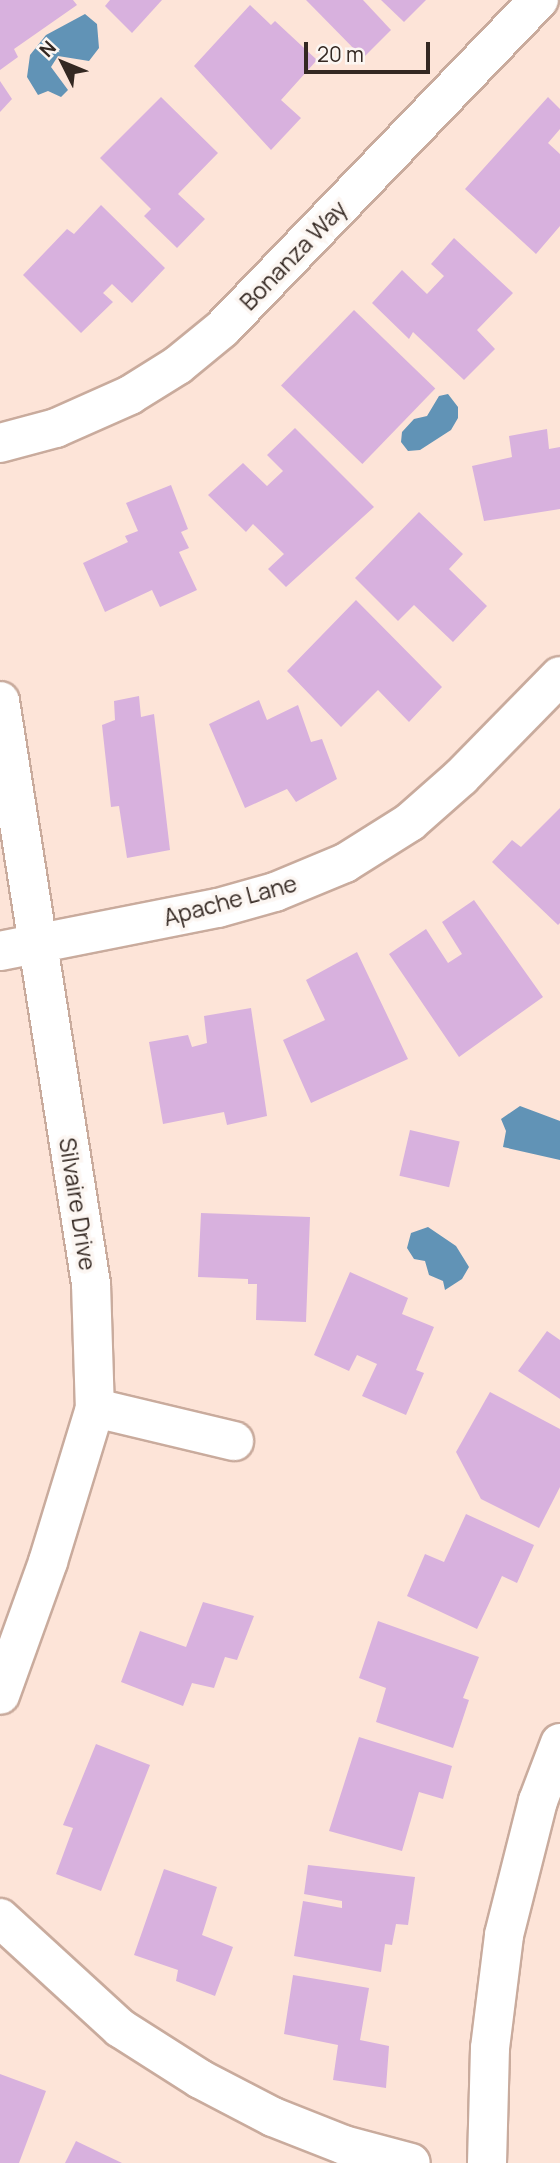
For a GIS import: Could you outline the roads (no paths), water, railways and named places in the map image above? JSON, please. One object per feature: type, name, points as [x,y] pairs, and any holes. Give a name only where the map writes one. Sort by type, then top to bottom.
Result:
[{"type":"street","name":"Bonanza Way","points":[[0,443],[56,428],[130,395],[178,365],[222,329],[539,0]]},
{"type":"street","name":"Apache Lane","points":[[0,951],[218,908],[275,892],[345,863],[410,821],[461,777],[560,676]]},
{"type":"street","name":"Silvaire Drive","points":[[0,701],[91,1284],[96,1408],[48,1562],[0,1695]]},
{"type":"street","points":[[96,1408],[234,1441]]},
{"type":"street","points":[[487,2163],[490,2048],[504,1935],[538,1801],[560,1743]]},
{"type":"street","points":[[0,1918],[120,2028],[200,2079],[273,2117],[344,2145],[411,2163]]},
{"type":"water","points":[[85,14],[97,24],[99,48],[89,61],[58,56],[51,67],[68,90],[61,97],[48,91],[38,95],[27,77],[30,55],[46,35]]},
{"type":"water","points":[[448,394],[458,407],[458,418],[451,430],[420,450],[408,451],[401,442],[402,432],[414,419],[427,416],[439,396]]},
{"type":"water","points":[[520,1106],[560,1121],[560,1160],[503,1147],[506,1131],[501,1119]]},
{"type":"water","points":[[428,1227],[456,1246],[469,1267],[462,1279],[445,1290],[443,1281],[429,1275],[425,1261],[414,1259],[407,1248],[411,1233]]}]
